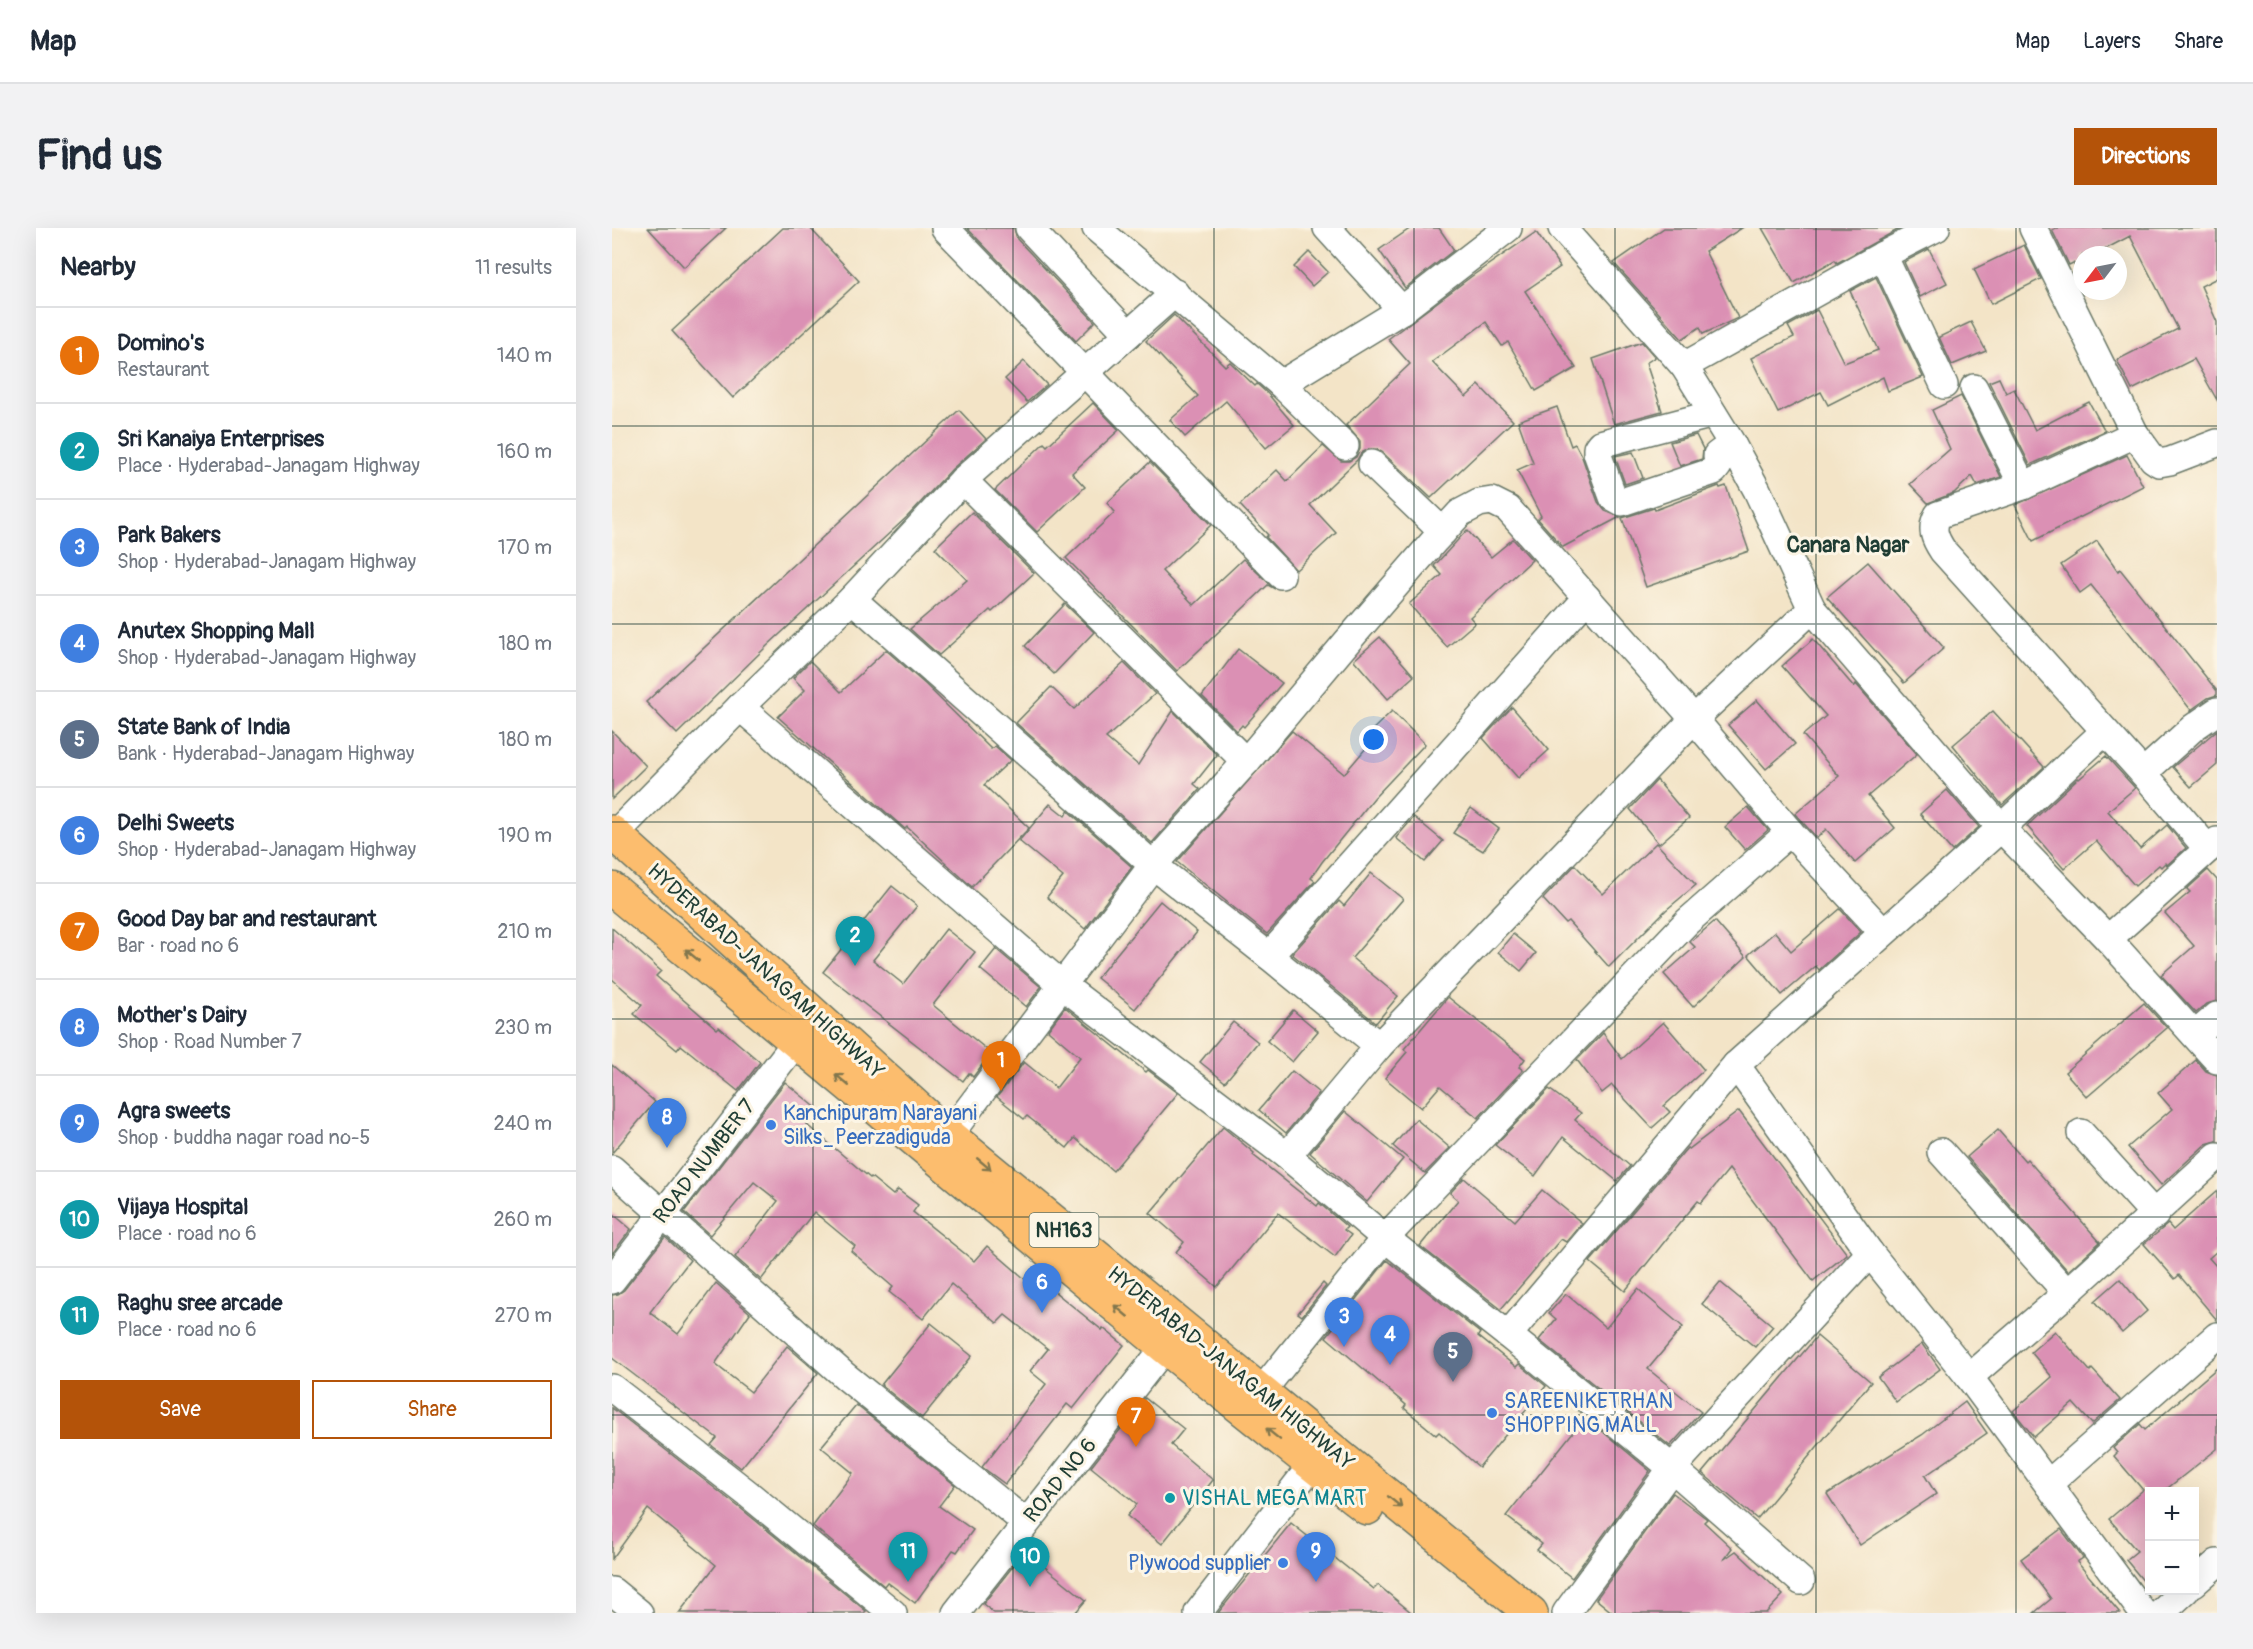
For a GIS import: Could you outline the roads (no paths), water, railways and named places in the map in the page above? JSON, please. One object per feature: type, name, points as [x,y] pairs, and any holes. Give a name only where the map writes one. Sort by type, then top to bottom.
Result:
[{"type":"highway","name":"HYDERABAD-JANAGAM HIGHWAY","points":[[614,833],[934,1124],[1531,1613]]},
{"type":"highway","name":"HYDERABAD-JANAGAM HIGHWAY","points":[[612,889],[1165,1347],[1501,1613]]},
{"type":"street","points":[[945,228],[1281,575]]},
{"type":"street","points":[[1029,228],[1128,334]]},
{"type":"street","points":[[1096,228],[1281,384],[1345,446]]},
{"type":"street","points":[[1327,228],[1402,310]]},
{"type":"street","points":[[1281,384],[1402,310],[1508,228]]},
{"type":"street","points":[[1562,228],[1683,366],[1732,444],[1786,550],[1812,609],[2001,828],[2108,939],[2217,1060]]},
{"type":"street","points":[[2033,228],[2135,434],[2153,459],[2159,463],[2170,461],[2217,443]]},
{"type":"street","points":[[1683,366],[1933,229]]},
{"type":"street","points":[[1883,255],[1944,385]]},
{"type":"street","points":[[614,833],[852,599],[963,480],[1175,293]]},
{"type":"street","points":[[1974,388],[2023,486]]},
{"type":"street","points":[[1713,414],[1600,444],[1597,453],[1613,497],[1622,502],[1714,471],[1718,466],[1716,455],[1732,444]]},
{"type":"street","points":[[2108,939],[2212,845],[2104,732],[1943,551],[1934,538],[1933,524],[1938,515],[2023,486],[2135,434]]},
{"type":"street","points":[[1372,464],[1443,532]]},
{"type":"street","points":[[963,480],[1246,762]]},
{"type":"street","points":[[949,1135],[1153,865],[1246,762],[1460,513],[1479,503],[1492,501],[1508,509],[1694,719],[1790,832],[1883,932]]},
{"type":"street","points":[[1269,956],[1587,598]]},
{"type":"street","points":[[852,599],[1153,865],[1379,1046]]},
{"type":"street","points":[[1287,1156],[1379,1046],[1694,719],[1812,609]]},
{"type":"street","points":[[740,707],[1062,985],[1287,1156],[1671,1468],[1801,1581]]},
{"type":"street","points":[[2143,773],[2194,727],[2217,711]]},
{"type":"street","points":[[1508,1335],[1736,1065],[2001,828],[2104,732]]},
{"type":"street","points":[[1261,1392],[1386,1238],[1687,922],[1790,832]]},
{"type":"street","points":[[2195,1035],[2217,1016]]},
{"type":"street","name":"ROAD NUMBER 7","points":[[612,1280],[796,1042]]},
{"type":"street","points":[[1736,1065],[1870,1253],[1969,1377],[2143,1613]]},
{"type":"street","points":[[2081,1133],[2155,1215]]},
{"type":"street","points":[[1941,1152],[2067,1293]]},
{"type":"street","points":[[1969,1377],[2155,1215],[2217,1156]]},
{"type":"street","points":[[612,1169],[845,1376],[1025,1522]]},
{"type":"street","points":[[1566,1613],[1671,1468],[1870,1253]]},
{"type":"street","points":[[2048,1484],[2217,1336]]},
{"type":"street","name":"ROAD NO 6","points":[[956,1613],[1025,1522],[1165,1347]]},
{"type":"street","points":[[612,1388],[747,1493],[893,1613]]},
{"type":"street","points":[[1198,1613],[1312,1465]]},
{"type":"street","points":[[2199,1579],[2217,1563]]},
{"type":"street","points":[[612,1591],[639,1613]]},
{"type":"street","points":[[2161,1613],[2181,1595]]},
{"type":"place","name":"Sri Kanaiya Enterprises","points":[[855,966]]},
{"type":"place","name":"Domino's","points":[[1001,1091]]},
{"type":"place","name":"Kanchipuram Narayani Silks_Peerzadiguda","points":[[771,1125]]},
{"type":"place","name":"Mother's Dairy","points":[[667,1148]]},
{"type":"place","name":"Delhi Sweets","points":[[1042,1313]]},
{"type":"place","name":"Park Bakers","points":[[1344,1347]]},
{"type":"place","name":"Anutex Shopping Mall","points":[[1390,1365]]},
{"type":"place","name":"State Bank of India","points":[[1453,1382]]},
{"type":"place","name":"SAREENIKETRHAN SHOPPING MALL","points":[[1492,1413]]},
{"type":"place","name":"Good Day bar and restaurant","points":[[1136,1447]]},
{"type":"place","name":"VISHAL MEGA MART","points":[[1170,1498]]},
{"type":"place","name":"Plywood supplier","points":[[1283,1563]]},
{"type":"place","name":"Raghu sree arcade","points":[[908,1582]]},
{"type":"place","name":"Agra sweets","points":[[1316,1582]]},
{"type":"place","name":"Vijaya Hospital","points":[[1030,1587]]},
{"type":"district","name":"Canara Nagar","points":[[1848,544]]}]
